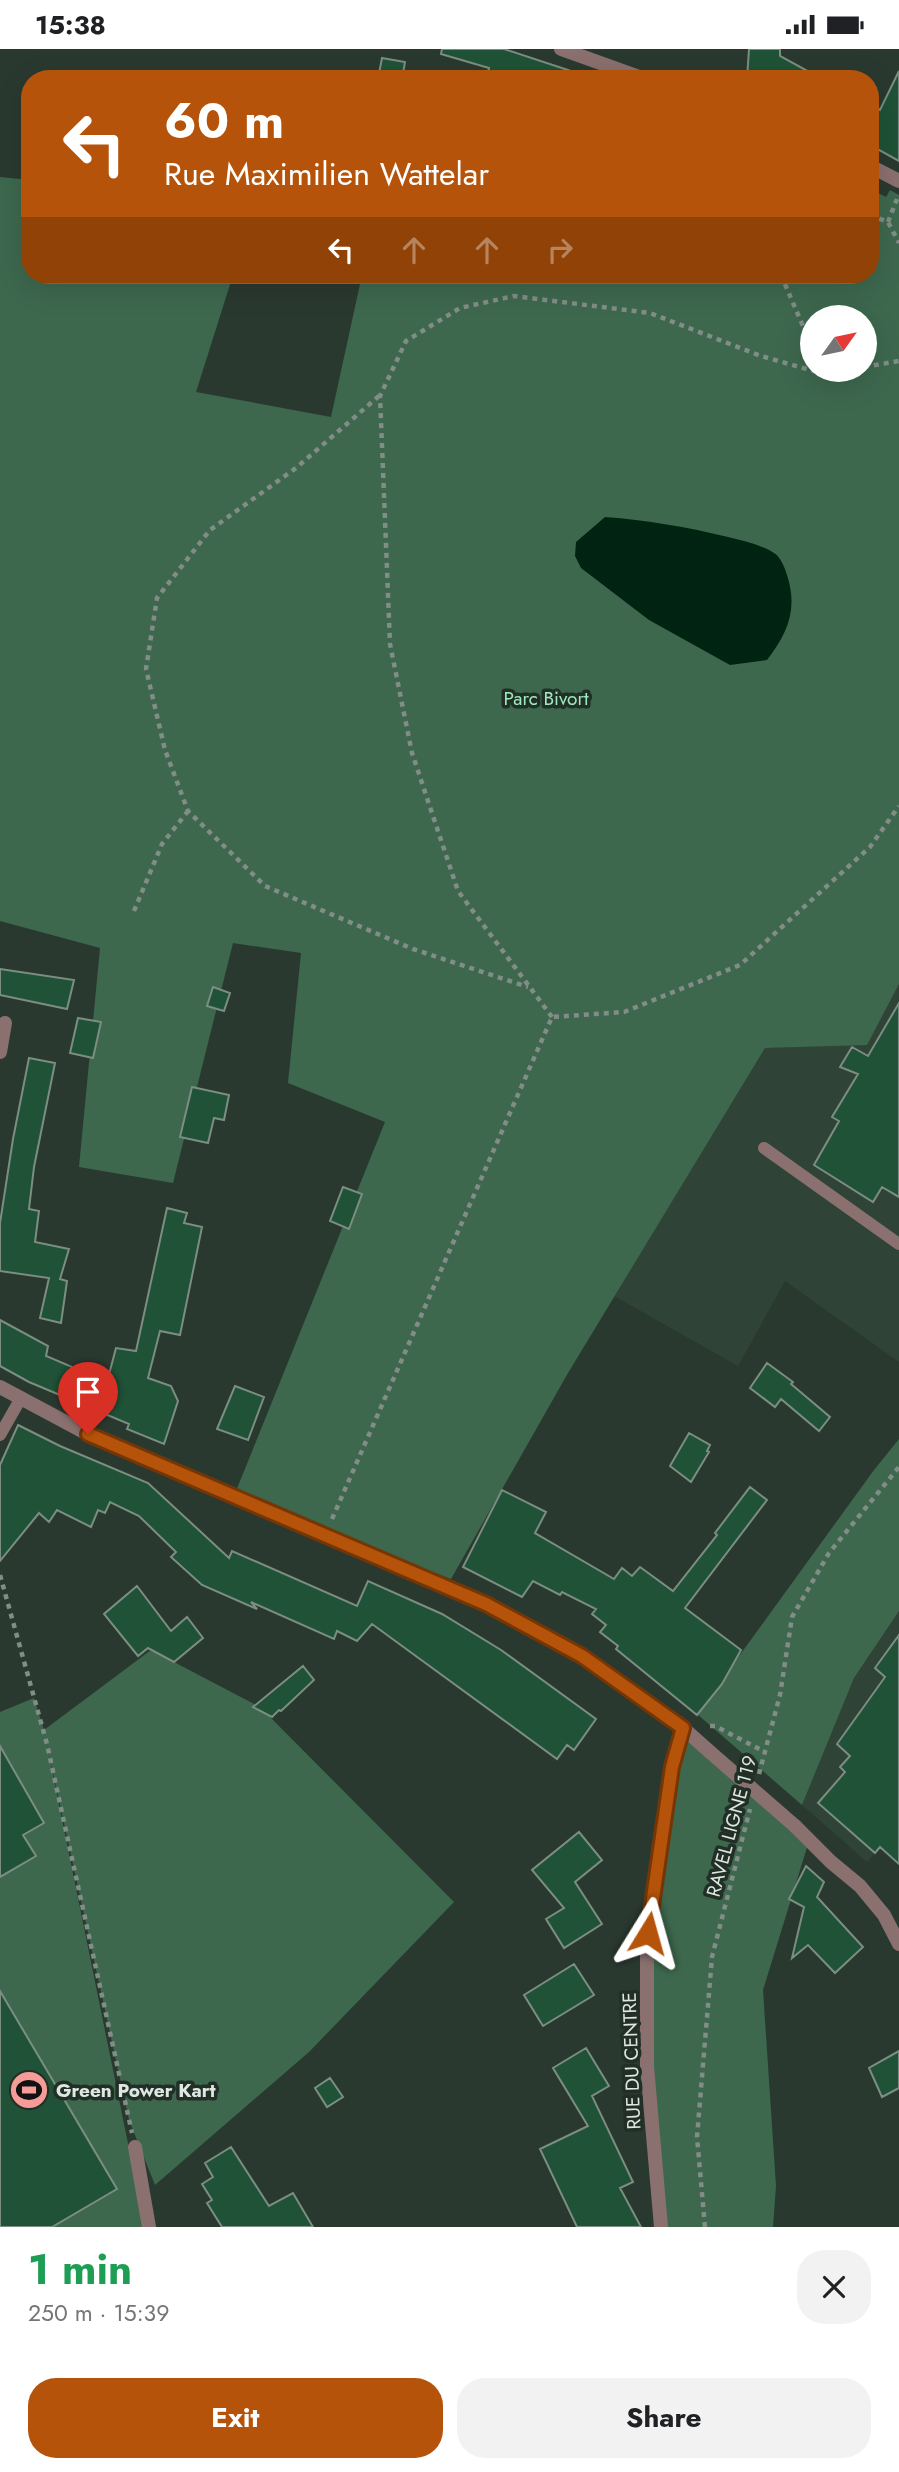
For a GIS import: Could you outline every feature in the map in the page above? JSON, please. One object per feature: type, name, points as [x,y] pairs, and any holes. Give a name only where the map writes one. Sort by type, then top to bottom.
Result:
[{"type":"street","points":[[561,49],[620,70]]},
{"type":"street","points":[[879,171],[899,181]]},
{"type":"street","points":[[0,1052],[5,1023]]},
{"type":"street","points":[[0,1387],[88,1434],[486,1604],[582,1656],[683,1728],[795,1826],[860,1886],[884,1915],[899,1944]]},
{"type":"street","name":"RUE DU CENTRE","points":[[661,2227],[656,2196],[648,2066],[648,1933],[672,1767],[683,1728]]},
{"type":"street","points":[[135,2147],[149,2227]]},
{"type":"lane","points":[[764,1148],[899,1244]]},
{"type":"lane","points":[[0,1434],[21,1398]]},
{"type":"path","points":[[888,222],[899,195]]},
{"type":"path","points":[[879,218],[888,222],[899,243]]},
{"type":"path","points":[[785,284],[800,319]]},
{"type":"path","points":[[529,987],[413,949],[265,886],[188,811],[165,750],[146,669],[157,598],[210,530],[296,468],[380,396],[406,341],[460,308],[514,296],[650,313],[761,356],[800,366]]},
{"type":"path","points":[[877,365],[899,362]]},
{"type":"path","points":[[380,396],[390,643],[412,753],[458,891],[552,1017]]},
{"type":"path","points":[[552,1017],[624,1012],[740,965],[870,847],[899,806]]},
{"type":"path","points":[[134,911],[162,844],[188,811]]},
{"type":"path","points":[[326,1536],[552,1017]]},
{"type":"path","name":"RAVEL LIGNE 119","points":[[758,1778],[780,1695],[792,1617],[829,1553],[899,1467]]},
{"type":"path","points":[[0,1575],[47,1744],[135,2147]]},
{"type":"path","points":[[683,1728],[715,1725],[765,1752]]},
{"type":"path","name":"RAVEL LIGNE 119","points":[[705,2227],[697,2137],[712,1957],[752,1803]]},
{"type":"shaded area","points":[[605,517],[713,533],[757,545],[776,555],[787,575],[791,610],[781,640],[767,660],[730,665],[649,620],[581,568],[575,556],[576,542]]},
{"type":"shaded area","points":[[899,984],[899,1362],[785,1281],[738,1366],[614,1296],[765,1048],[867,1044]]},
{"type":"shaded area","points":[[899,1611],[899,1826],[867,1862],[802,1805],[854,1678]]},
{"type":"green space","name":"Parc Bivort","points":[[0,177],[21,179],[21,284],[230,284],[196,392],[331,417],[360,284],[879,284],[879,194],[886,197],[890,190],[899,195],[899,984],[867,1045],[765,1048],[568,1373],[451,1579],[234,1496],[385,1122],[288,1083],[301,953],[233,943],[173,1183],[79,1167],[100,948],[0,921]]},
{"type":"green space","points":[[899,1439],[899,1611],[854,1678],[802,1805],[697,1714]]},
{"type":"green space","points":[[151,1650],[260,1707],[454,1902],[309,2052],[155,2185],[129,2120],[46,1741],[145,2227],[0,2227],[0,1712],[34,1698],[44,1730]]},
{"type":"green space","points":[[683,1728],[809,1841],[763,1990],[776,2186],[773,2227],[663,2227],[648,2029],[660,1849]]},
{"type":"building","points":[[442,49],[504,49],[568,70],[489,70],[441,54]]},
{"type":"building","points":[[749,49],[780,49],[780,56],[806,70],[748,70]]},
{"type":"building","points":[[382,58],[405,62],[404,70],[380,70]]},
{"type":"building","points":[[899,71],[899,161],[879,150],[880,110]]},
{"type":"building","points":[[0,969],[74,980],[67,1009],[0,995]]},
{"type":"building","points":[[213,987],[230,993],[224,1011],[207,1006]]},
{"type":"building","points":[[899,1003],[899,1197],[882,1187],[873,1202],[814,1165],[839,1121],[832,1117],[858,1074],[840,1067],[852,1047],[868,1056]]},
{"type":"building","points":[[78,1018],[101,1022],[93,1058],[70,1053]]},
{"type":"building","points":[[29,1058],[55,1063],[34,1167],[29,1209],[39,1211],[35,1242],[69,1249],[60,1279],[67,1281],[61,1323],[40,1318],[49,1278],[0,1271],[0,1223]]},
{"type":"building","points":[[192,1087],[229,1095],[224,1120],[214,1118],[208,1143],[180,1137]]},
{"type":"building","points":[[343,1187],[362,1194],[349,1229],[330,1221]]},
{"type":"building","points":[[167,1208],[187,1213],[184,1223],[202,1227],[180,1335],[160,1331],[148,1378],[171,1386],[178,1401],[164,1444],[127,1429],[129,1424],[29,1382],[0,1366],[0,1320],[48,1346],[46,1356],[107,1382],[116,1348],[136,1351]]},
{"type":"building","points":[[767,1363],[793,1382],[791,1384],[830,1417],[819,1431],[781,1399],[775,1407],[750,1388]]},
{"type":"building","points":[[235,1386],[264,1397],[248,1440],[217,1429]]},
{"type":"building","points":[[18,1425],[148,1483],[229,1558],[232,1551],[357,1606],[368,1581],[442,1614],[501,1650],[596,1719],[574,1750],[567,1745],[557,1759],[372,1624],[357,1641],[337,1631],[334,1639],[251,1602],[257,1609],[202,1585],[171,1557],[176,1552],[139,1516],[110,1502],[105,1513],[98,1510],[91,1527],[57,1510],[49,1522],[39,1513],[0,1561],[0,1465]]},
{"type":"building","points":[[689,1433],[710,1445],[707,1451],[709,1452],[691,1482],[670,1466]]},
{"type":"building","points":[[750,1487],[767,1500],[685,1608],[741,1650],[722,1684],[697,1715],[616,1649],[618,1646],[600,1632],[606,1625],[592,1614],[596,1609],[533,1581],[522,1597],[463,1567],[502,1490],[546,1512],[535,1533],[614,1579],[622,1568],[632,1576],[640,1567],[673,1591]]},
{"type":"building","points":[[137,1586],[171,1631],[187,1617],[203,1638],[174,1662],[148,1648],[138,1656],[104,1614]]},
{"type":"building","points":[[899,1635],[899,1864],[880,1847],[875,1853],[818,1803],[845,1772],[840,1767],[850,1756],[837,1744],[885,1677],[875,1668]]},
{"type":"building","points":[[303,1666],[314,1680],[281,1711],[272,1717],[253,1707]]},
{"type":"building","points":[[0,1746],[44,1823],[23,1835],[36,1856],[0,1877]]},
{"type":"building","points":[[579,1832],[602,1860],[575,1882],[602,1924],[564,1948],[546,1919],[564,1908],[532,1870]]},
{"type":"building","points":[[806,1866],[824,1882],[817,1897],[863,1947],[835,1973],[808,1945],[792,1958],[804,1907],[789,1899]]},
{"type":"building","points":[[574,1964],[594,1995],[543,2026],[524,1995]]},
{"type":"building","name":"Green Power Kart","points":[[0,1991],[117,2189],[52,2227],[0,2227]]},
{"type":"building","points":[[586,2048],[609,2086],[592,2096],[633,2182],[620,2188],[641,2227],[577,2227],[540,2149],[588,2126],[553,2068]]},
{"type":"building","points":[[899,2051],[899,2088],[882,2097],[869,2068]]},
{"type":"building","points":[[330,2078],[343,2097],[327,2107],[315,2088]]},
{"type":"building","points":[[231,2147],[269,2206],[293,2193],[313,2227],[222,2227],[207,2203],[212,2200],[202,2184],[213,2177],[205,2163]]},
{"type":"place","name":"Green Power Kart","points":[[29,2090]]},
{"type":"route","points":[[88,1434],[486,1604],[582,1656],[683,1728],[672,1767],[648,1933]]}]
